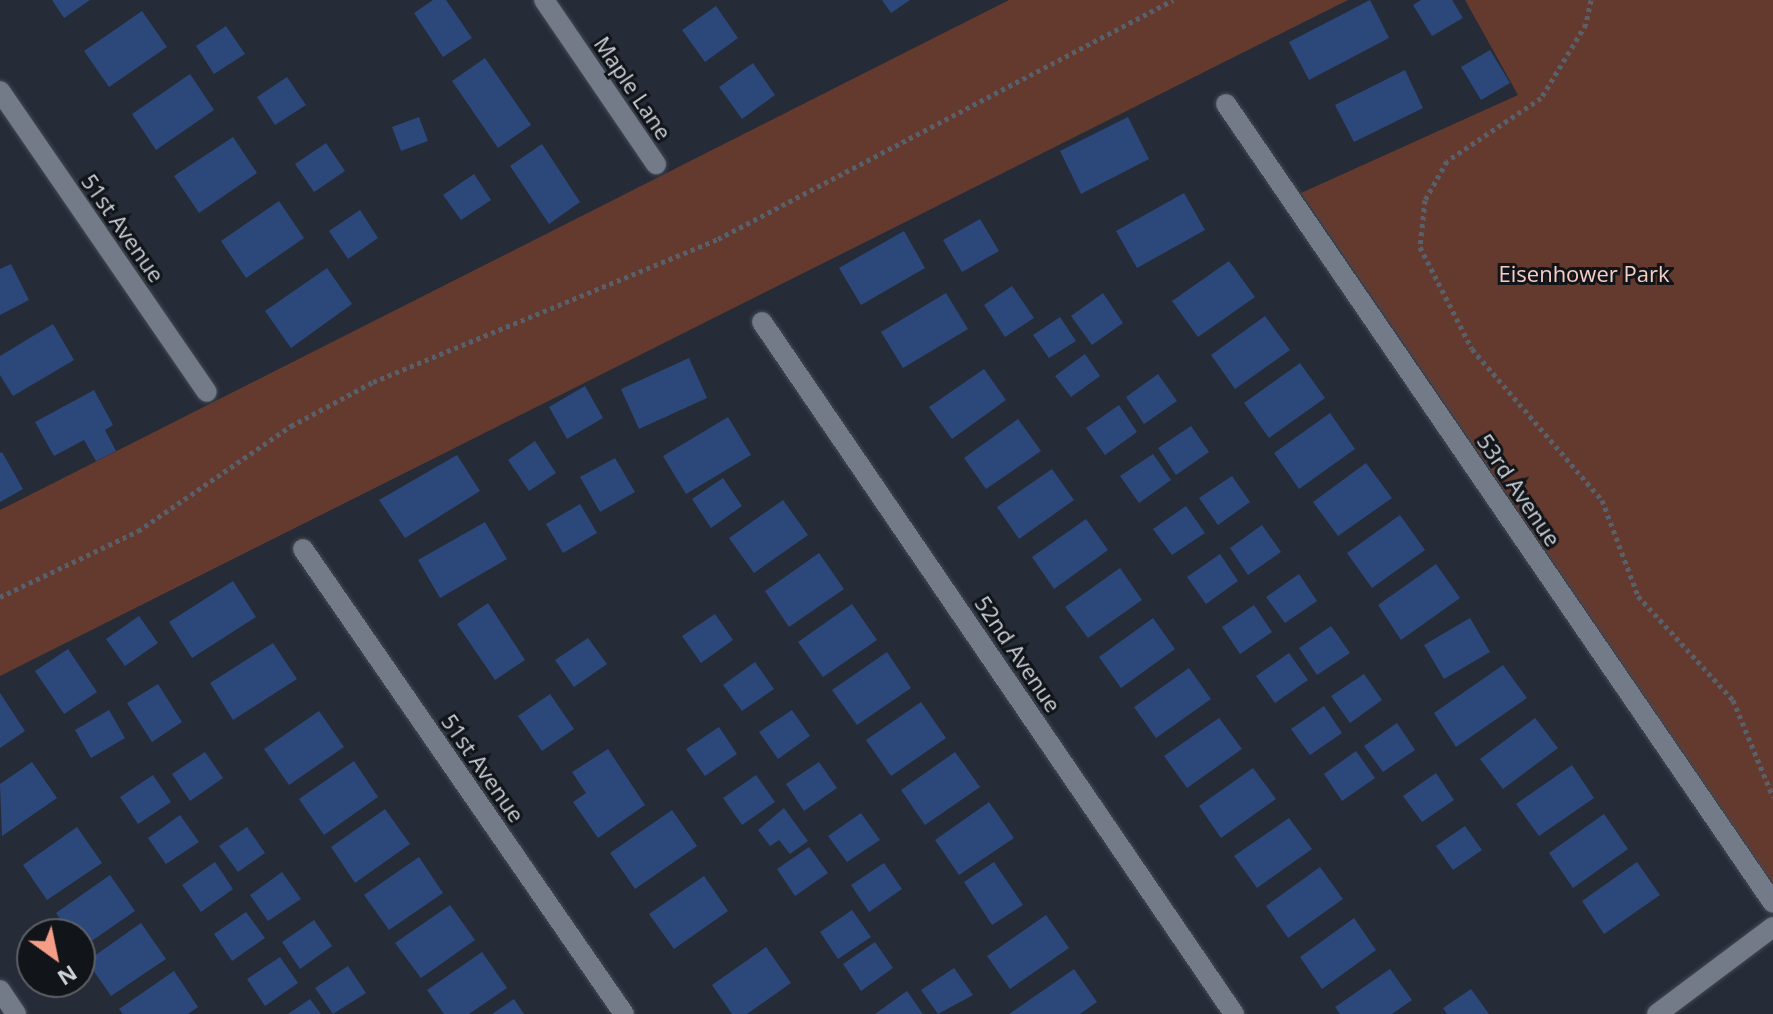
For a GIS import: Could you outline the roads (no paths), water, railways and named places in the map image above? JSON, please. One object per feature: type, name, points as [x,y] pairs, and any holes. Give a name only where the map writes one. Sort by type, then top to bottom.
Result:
[{"type":"street","name":"Maple Lane","points":[[544,0],[656,164]]},
{"type":"street","name":"51st Avenue","points":[[0,91],[207,392]]},
{"type":"street","name":"53rd Avenue","points":[[1226,104],[1773,903]]},
{"type":"street","name":"52nd Avenue","points":[[762,322],[1234,1014]]},
{"type":"street","name":"51st Avenue","points":[[303,549],[624,1014]]},
{"type":"street","points":[[1657,1014],[1773,927]]},
{"type":"street","points":[[0,990],[16,1014]]},
{"type":"park label","name":"Eisenhower Park","points":[[1584,274]]}]
